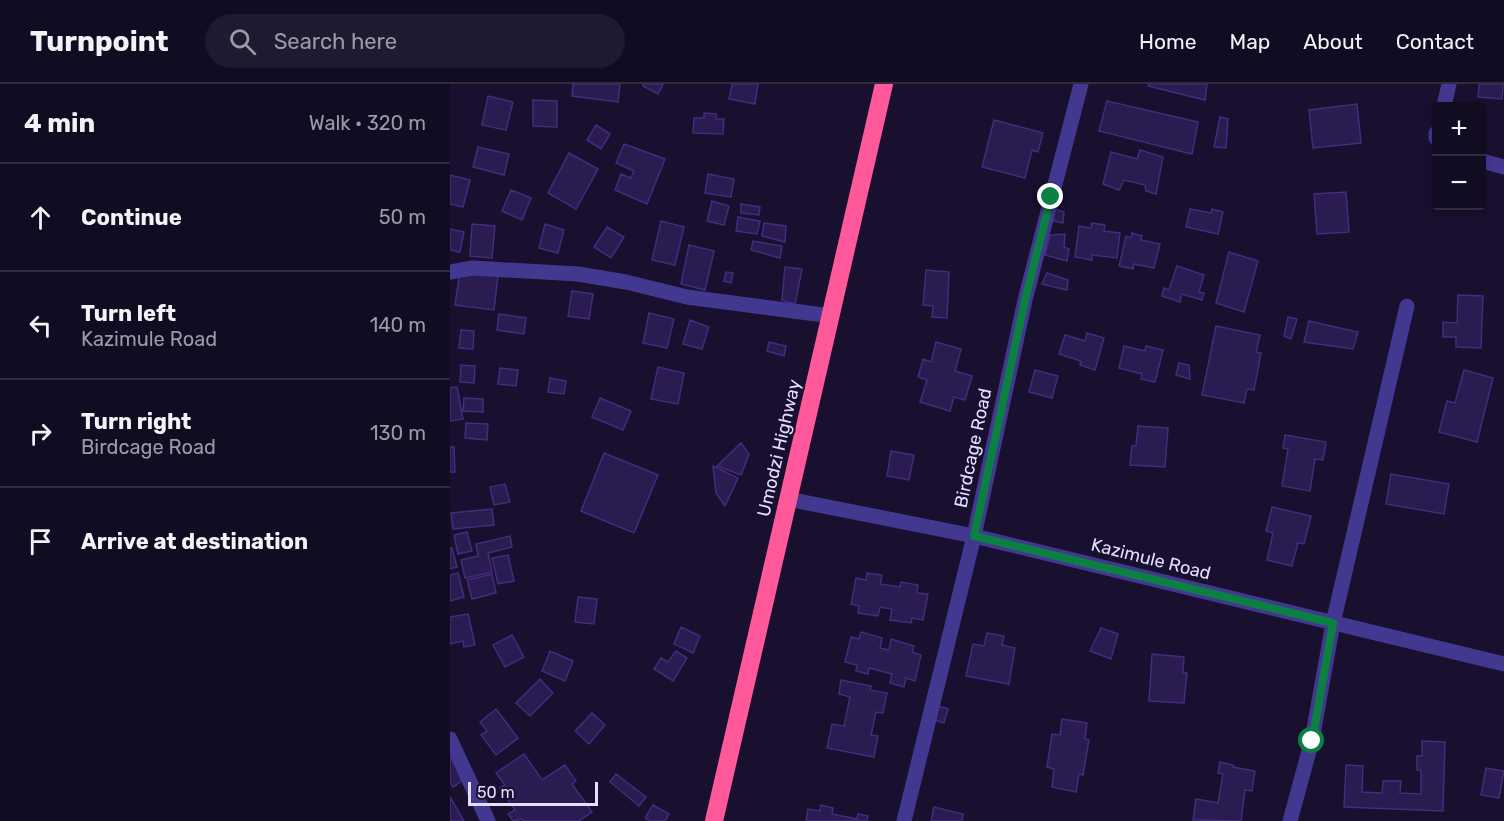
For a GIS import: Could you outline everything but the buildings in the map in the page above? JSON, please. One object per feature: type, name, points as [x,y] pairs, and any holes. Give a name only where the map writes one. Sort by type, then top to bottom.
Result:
[{"type":"highway","name":"Umodzi Highway","points":[[714,821],[884,84]]},
{"type":"street","name":"Birdcage Road","points":[[904,821],[974,536],[1025,300],[1081,84]]},
{"type":"street","points":[[1445,102],[1449,84]]},
{"type":"street","points":[[1486,162],[1504,167]]},
{"type":"street","points":[[450,272],[472,268],[578,274],[626,282],[687,297],[831,316]]},
{"type":"street","points":[[1290,821],[1312,741],[1333,623],[1407,306]]},
{"type":"street","name":"Kazimule Road","points":[[788,499],[974,536],[1504,664]]},
{"type":"street","points":[[450,739],[488,821]]},
{"type":"route","points":[[1051,197],[1025,300],[974,536],[1333,623],[1312,741]]}]
